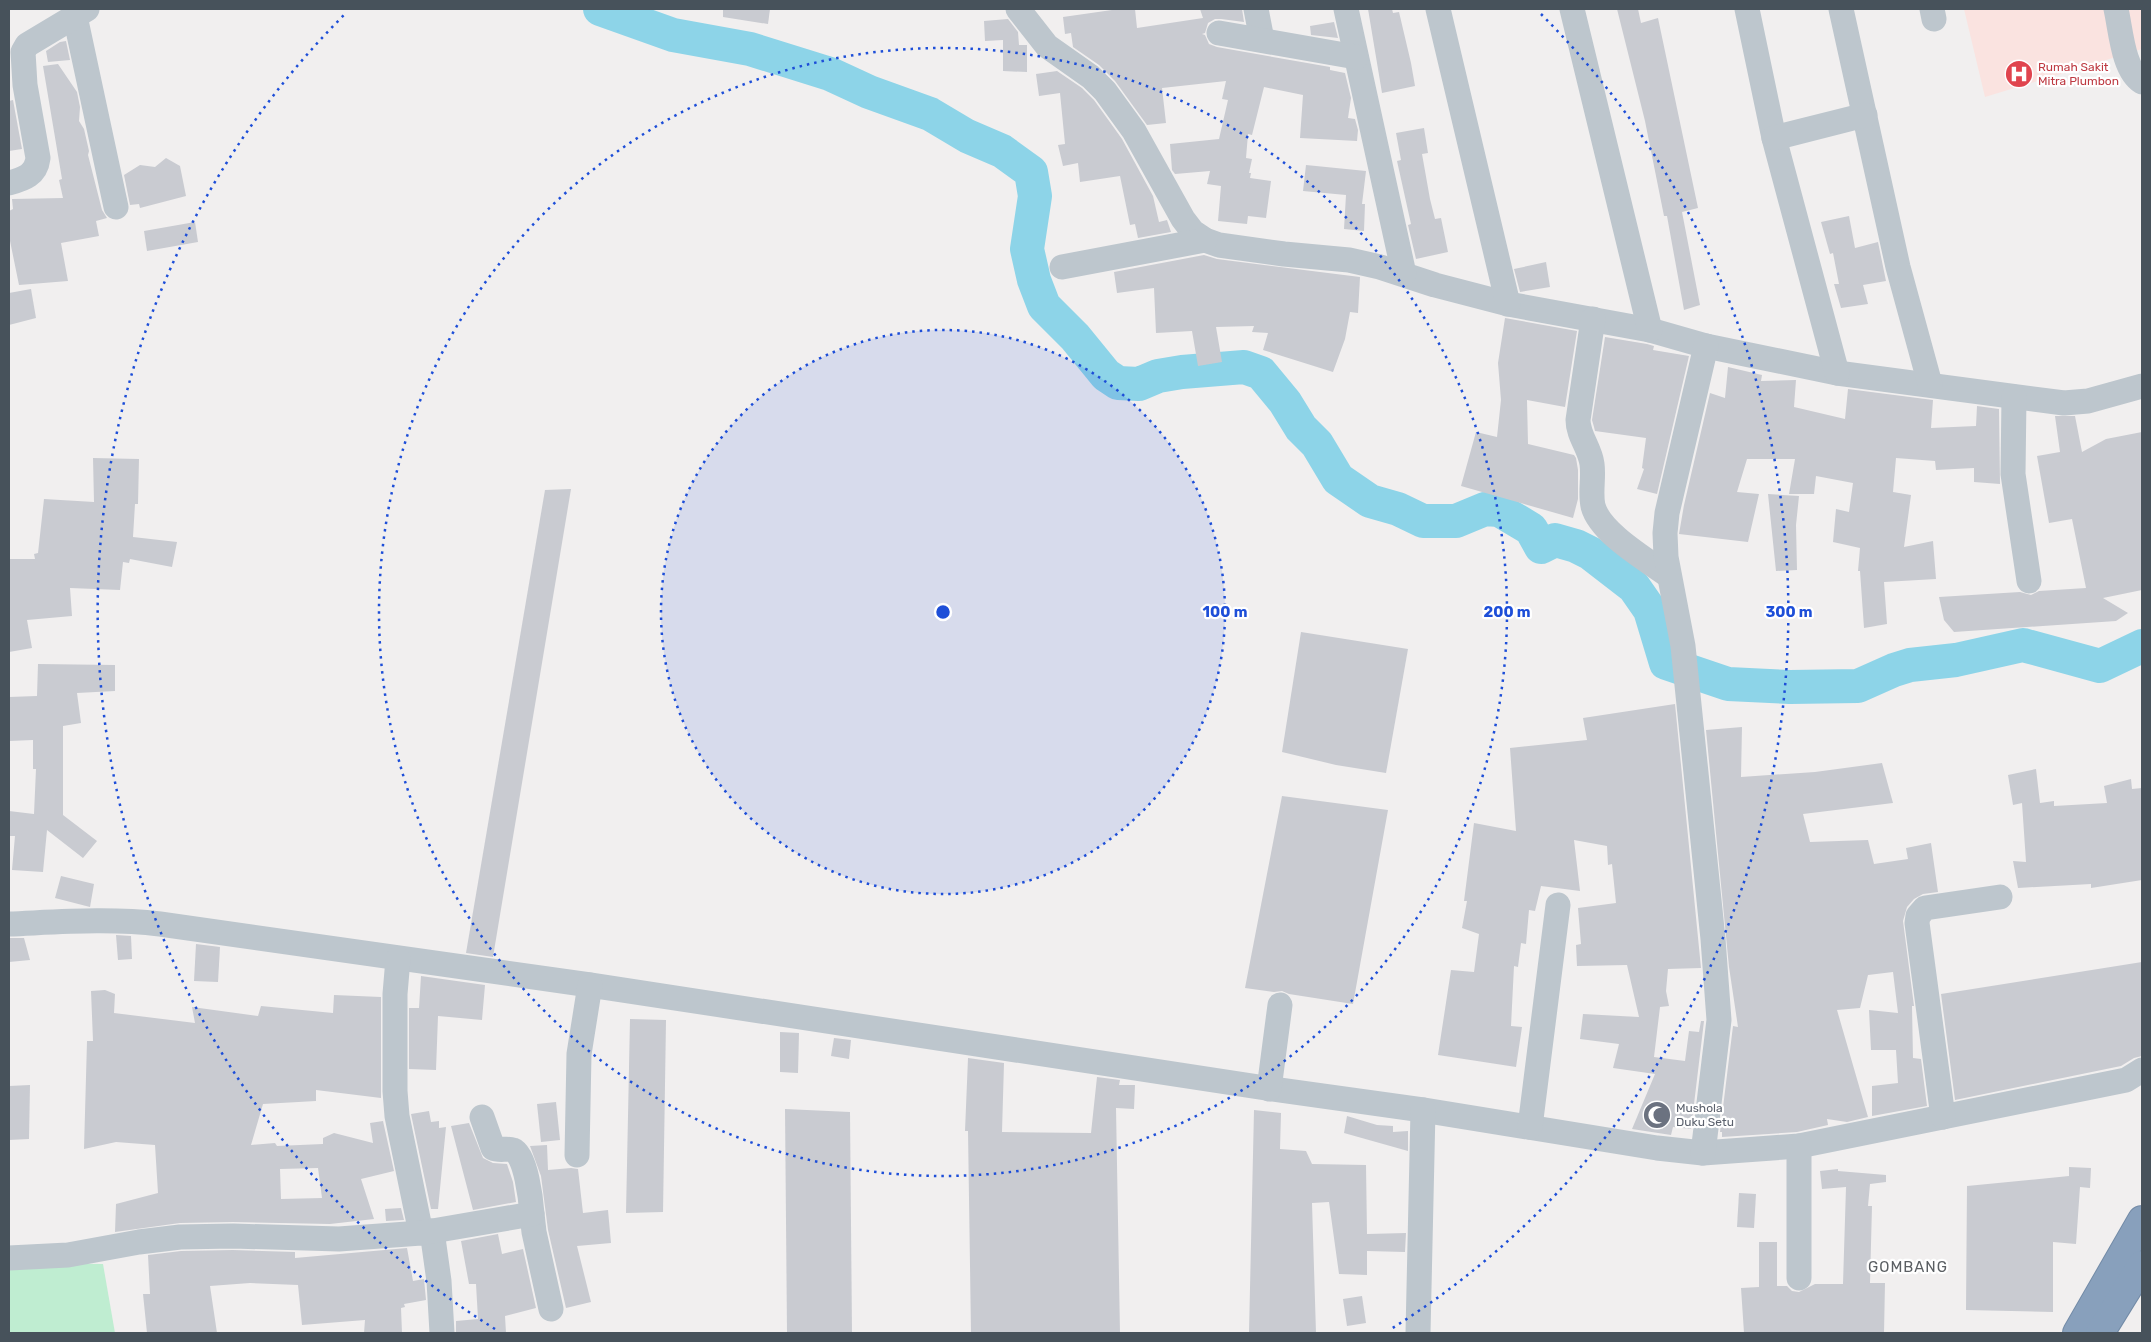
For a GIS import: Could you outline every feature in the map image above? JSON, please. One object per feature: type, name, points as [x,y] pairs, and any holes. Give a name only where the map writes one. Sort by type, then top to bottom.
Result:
[{"type":"highway","points":[[2077,1333],[2142,1220]]},
{"type":"highway","points":[[2100,1333],[2142,1265]]},
{"type":"street","points":[[1018,9],[1047,46],[1091,78],[1105,91],[1134,130],[1182,219],[1193,232],[1219,245],[1349,260],[1508,304],[1650,330],[1706,346],[1836,373],[2055,402],[2088,401],[2142,386]]},
{"type":"street","points":[[1256,9],[1262,40]]},
{"type":"street","points":[[1346,9],[1404,274]]},
{"type":"street","points":[[1438,9],[1508,304]]},
{"type":"street","points":[[1572,9],[1650,330]]},
{"type":"street","points":[[1747,9],[1774,138],[1836,373]]},
{"type":"street","points":[[1841,9],[1898,267],[1930,384]]},
{"type":"street","points":[[2116,9],[2128,64],[2134,77],[2142,82]]},
{"type":"street","points":[[9,183],[30,175],[37,168],[38,158],[25,85],[23,52],[27,45],[81,12],[116,207]]},
{"type":"street","points":[[1219,33],[1356,57]]},
{"type":"street","points":[[1774,138],[1865,115]]},
{"type":"street","points":[[1062,267],[1206,240]]},
{"type":"street","points":[[1593,319],[1578,429],[1592,462],[1594,508],[1605,526],[1618,538],[1669,576]]},
{"type":"street","points":[[1703,1153],[1719,1020],[1713,939],[1683,646],[1669,576],[1665,541],[1667,513],[1706,346]]},
{"type":"street","points":[[2014,397],[2013,474],[2029,581]]},
{"type":"street","points":[[1943,1117],[1917,923],[1918,916],[1926,908],[2000,897]]},
{"type":"street","points":[[1530,1127],[1558,905]]},
{"type":"street","points":[[9,924],[132,920],[590,985],[1269,1089],[1423,1110],[1657,1148],[1703,1153],[1799,1146],[2126,1080],[2142,1070]]},
{"type":"street","points":[[398,959],[395,994],[397,1116],[439,1281],[442,1333]]},
{"type":"street","points":[[577,1155],[580,1054],[590,985]]},
{"type":"street","points":[[1269,1089],[1280,1005]]},
{"type":"street","points":[[1418,1333],[1423,1110]]},
{"type":"street","points":[[482,1117],[493,1148],[512,1150],[517,1154],[529,1186],[534,1232],[551,1309]]},
{"type":"street","points":[[1799,1146],[1799,1278]]},
{"type":"street","points":[[9,1258],[68,1254],[180,1237],[233,1236],[339,1239],[427,1232],[532,1214]]},
{"type":"shaded area","name":"Rumah Sakit Mitra Plumbon","points":[[1964,9],[2142,9],[2142,49],[1985,97]]},
{"type":"green space","points":[[9,1263],[103,1264],[115,1333],[9,1333]]},
{"type":"building","points":[[723,9],[770,9],[768,24],[723,17]]},
{"type":"building","points":[[1119,9],[1135,9],[1137,28],[1203,18],[1200,9],[1242,9],[1244,22],[1215,19],[1208,23],[1205,33],[1202,34],[1205,35],[1209,44],[1330,67],[1330,70],[1345,73],[1351,98],[1348,118],[1355,119],[1358,130],[1357,141],[1300,138],[1303,95],[1264,87],[1252,135],[1248,134],[1246,158],[1252,159],[1249,173],[1251,173],[1250,178],[1271,181],[1266,218],[1248,216],[1247,224],[1218,221],[1221,186],[1207,184],[1210,171],[1175,174],[1172,170],[1170,144],[1219,139],[1228,100],[1222,99],[1226,81],[1162,88],[1166,123],[1147,125],[1115,81],[1099,65],[1073,47],[1071,33],[1065,34],[1063,17]]},
{"type":"building","points":[[1368,9],[1392,9],[1393,13],[1399,12],[1415,86],[1382,93]]},
{"type":"building","points":[[1617,9],[1638,9],[1641,23],[1658,18],[1698,208],[1682,212],[1700,305],[1684,310],[1667,216],[1664,216],[1645,121]]},
{"type":"building","points":[[1008,19],[1018,32],[1019,45],[1027,45],[1027,72],[1003,71],[1003,40],[985,41],[984,21]]},
{"type":"building","points":[[1334,22],[1338,38],[1311,35],[1310,26]]},
{"type":"building","points":[[66,41],[70,60],[48,62],[46,51],[60,42]]},
{"type":"building","points":[[58,64],[77,92],[80,107],[79,121],[84,129],[89,151],[88,155],[102,210],[107,218],[96,221],[99,236],[61,243],[68,281],[19,285],[9,236],[9,211],[13,209],[12,199],[63,198],[59,180],[62,179],[43,66]]},
{"type":"building","points":[[1057,71],[1082,88],[1094,100],[1122,139],[1153,196],[1159,222],[1167,220],[1171,232],[1138,238],[1135,224],[1130,225],[1120,176],[1080,182],[1078,163],[1063,166],[1058,145],[1065,144],[1060,93],[1039,96],[1036,74]]},
{"type":"building","points":[[13,100],[22,149],[9,151],[9,101]]},
{"type":"building","points":[[1424,128],[1428,153],[1422,154],[1430,199],[1435,219],[1441,218],[1448,252],[1416,259],[1408,225],[1411,224],[1397,161],[1401,160],[1396,133]]},
{"type":"building","points":[[166,158],[180,166],[186,196],[140,208],[139,204],[130,205],[124,175],[140,165],[155,167]]},
{"type":"building","points":[[1306,165],[1366,171],[1362,204],[1365,204],[1364,231],[1344,229],[1346,195],[1303,191]]},
{"type":"building","points":[[1849,216],[1855,248],[1878,242],[1886,281],[1863,285],[1868,304],[1841,308],[1834,284],[1839,284],[1833,253],[1830,254],[1821,222]]},
{"type":"building","points":[[195,222],[198,242],[147,251],[144,231]]},
{"type":"building","points":[[1204,255],[1217,259],[1360,277],[1358,313],[1350,312],[1345,339],[1333,372],[1263,350],[1268,333],[1252,332],[1254,326],[1216,327],[1222,362],[1198,366],[1192,331],[1156,333],[1154,288],[1117,293],[1114,272]]},
{"type":"building","points":[[1546,262],[1550,287],[1520,292],[1514,269]]},
{"type":"building","points":[[31,289],[36,318],[9,325],[9,293]]},
{"type":"building","points":[[1505,318],[1577,331],[1565,407],[1527,400],[1528,444],[1574,455],[1576,458],[1578,499],[1573,518],[1461,486],[1476,432],[1497,437],[1501,400],[1498,363]]},
{"type":"building","points":[[1605,337],[1647,344],[1654,346],[1653,350],[1689,356],[1657,494],[1637,489],[1644,469],[1642,468],[1646,438],[1595,431],[1592,420]]},
{"type":"building","points":[[1728,367],[1762,375],[1761,381],[1796,380],[1794,407],[1845,419],[1848,389],[1933,400],[1931,428],[1976,426],[1977,406],[1999,409],[2000,484],[1974,482],[1974,468],[1936,470],[1935,461],[1896,458],[1893,492],[1911,495],[1904,547],[1933,541],[1936,579],[1884,582],[1887,624],[1864,628],[1860,571],[1858,571],[1860,548],[1833,542],[1836,509],[1849,512],[1853,483],[1816,476],[1814,494],[1789,494],[1795,459],[1747,459],[1737,492],[1759,494],[1748,542],[1679,534],[1710,393],[1725,398]]},
{"type":"building","points":[[2055,416],[2075,416],[2082,452],[2106,439],[2142,432],[2142,590],[2103,598],[2128,613],[2116,621],[1954,632],[1944,620],[1939,597],[2020,592],[2031,595],[2039,591],[2086,588],[2072,519],[2049,523],[2037,456],[2060,452]]},
{"type":"building","points":[[93,458],[139,459],[138,504],[135,504],[133,537],[177,542],[172,567],[130,559],[129,563],[123,562],[120,590],[70,588],[72,616],[27,620],[32,648],[9,652],[9,559],[35,559],[34,554],[38,553],[44,499],[94,502]]},
{"type":"building","points":[[571,489],[493,957],[466,953],[545,490]]},
{"type":"building","points":[[1768,494],[1799,496],[1796,525],[1797,570],[1776,571]]},
{"type":"building","points":[[1301,632],[1408,649],[1386,773],[1336,765],[1282,752]]},
{"type":"building","points":[[38,664],[115,665],[115,691],[77,693],[81,723],[63,726],[63,815],[97,841],[83,858],[47,830],[43,872],[12,870],[15,836],[9,836],[9,811],[34,814],[36,769],[33,769],[33,740],[9,741],[9,697],[37,696]]},
{"type":"building","points":[[1675,704],[1701,968],[1668,969],[1666,991],[1669,1006],[1660,1007],[1654,1057],[1685,1061],[1689,1031],[1699,1032],[1701,1021],[1704,1021],[1691,1129],[1673,1127],[1671,1135],[1632,1129],[1655,1074],[1613,1068],[1619,1044],[1580,1039],[1583,1014],[1639,1017],[1627,965],[1577,966],[1576,945],[1581,944],[1578,908],[1616,903],[1612,864],[1608,865],[1607,846],[1574,840],[1580,891],[1541,886],[1535,911],[1529,910],[1526,944],[1521,943],[1518,967],[1514,966],[1511,1026],[1522,1027],[1516,1067],[1438,1055],[1451,970],[1474,972],[1479,934],[1462,928],[1467,901],[1464,901],[1474,823],[1516,831],[1510,748],[1587,740],[1583,718]]},
{"type":"building","points":[[1742,727],[1741,777],[1815,772],[1882,763],[1893,803],[1803,814],[1810,842],[1868,840],[1874,864],[1908,859],[1906,848],[1931,843],[1938,892],[1923,894],[1914,899],[1907,907],[1903,921],[1914,1006],[1912,1006],[1913,1058],[1921,1059],[1927,1106],[1872,1116],[1872,1086],[1898,1083],[1896,1050],[1871,1050],[1869,1010],[1898,1013],[1893,972],[1868,975],[1860,1008],[1837,1010],[1868,1117],[1847,1122],[1827,1119],[1828,1125],[1797,1132],[1722,1137],[1722,1132],[1720,1132],[1733,1026],[1738,1027],[1729,967],[1706,730]]},
{"type":"building","points":[[2036,769],[2040,803],[2054,801],[2054,806],[2107,803],[2104,786],[2131,779],[2132,789],[2142,788],[2142,880],[2091,888],[2091,884],[2018,888],[2013,861],[2026,862],[2022,803],[2013,805],[2008,775]]},
{"type":"building","points":[[1282,796],[1388,810],[1353,1004],[1289,994],[1282,991],[1274,992],[1245,988]]},
{"type":"building","points":[[61,876],[94,884],[90,907],[55,898]]},
{"type":"building","points":[[116,935],[131,936],[132,959],[118,960]]},
{"type":"building","points":[[9,938],[24,938],[30,960],[9,962]]},
{"type":"building","points":[[196,944],[220,947],[218,982],[194,981]]},
{"type":"building","points":[[2142,962],[2142,1056],[2134,1058],[2121,1066],[1955,1100],[1941,994]]},
{"type":"building","points":[[421,976],[485,985],[482,1020],[438,1016],[436,1070],[409,1069],[409,1008],[419,1008]]},
{"type":"building","points":[[105,990],[115,994],[114,1013],[195,1023],[192,1007],[258,1016],[261,1006],[333,1013],[334,995],[381,997],[381,1098],[316,1090],[316,1101],[263,1104],[251,1145],[275,1143],[277,1146],[323,1144],[323,1138],[334,1133],[373,1143],[370,1123],[383,1121],[394,1171],[361,1179],[374,1219],[330,1224],[180,1223],[115,1232],[116,1204],[158,1193],[155,1145],[116,1142],[84,1149],[87,1041],[93,1041],[91,991]],"holes":[[[318,1168],[322,1198],[281,1199],[280,1169]]]},
{"type":"building","points":[[630,1019],[666,1020],[663,1212],[626,1213]]},
{"type":"building","points":[[780,1032],[799,1033],[798,1073],[780,1072]]},
{"type":"building","points":[[834,1038],[851,1040],[849,1059],[831,1056]]},
{"type":"building","points":[[968,1058],[1004,1063],[1002,1132],[1091,1133],[1097,1077],[1120,1080],[1119,1085],[1135,1085],[1134,1109],[1116,1108],[1120,1333],[971,1333],[968,1131],[965,1131]]},
{"type":"building","points":[[30,1085],[29,1139],[9,1140],[9,1086]]},
{"type":"building","points":[[556,1102],[560,1140],[541,1142],[537,1104]]},
{"type":"building","points":[[785,1109],[850,1112],[852,1333],[787,1333]]},
{"type":"building","points":[[1254,1110],[1281,1113],[1280,1149],[1306,1151],[1312,1164],[1366,1165],[1367,1234],[1406,1233],[1405,1252],[1367,1251],[1367,1275],[1339,1274],[1329,1202],[1312,1203],[1316,1333],[1249,1333]]},
{"type":"building","points":[[429,1111],[431,1122],[439,1121],[439,1128],[446,1127],[438,1209],[431,1209],[411,1114]]},
{"type":"building","points":[[1347,1116],[1377,1125],[1393,1126],[1393,1132],[1408,1131],[1408,1151],[1344,1133]]},
{"type":"building","points":[[469,1123],[483,1158],[493,1163],[507,1164],[513,1182],[516,1202],[473,1210],[451,1126]]},
{"type":"building","points":[[547,1145],[548,1170],[578,1169],[583,1213],[608,1210],[611,1243],[577,1246],[591,1302],[566,1308],[548,1230],[541,1176],[530,1146]]},
{"type":"building","points":[[2069,1167],[2091,1168],[2090,1188],[2080,1187],[2076,1244],[2053,1242],[2053,1312],[1966,1310],[1967,1186],[2069,1176]]},
{"type":"building","points":[[1838,1169],[1838,1171],[1886,1175],[1886,1182],[1870,1184],[1868,1206],[1872,1206],[1870,1283],[1885,1283],[1884,1333],[1744,1333],[1741,1288],[1759,1287],[1759,1242],[1777,1242],[1777,1286],[1787,1286],[1792,1291],[1799,1292],[1815,1284],[1843,1284],[1846,1187],[1822,1189],[1820,1171]]},
{"type":"building","points":[[1739,1193],[1756,1194],[1754,1228],[1737,1227]]},
{"type":"building","points":[[401,1208],[404,1220],[386,1221],[385,1209]]},
{"type":"building","points":[[498,1234],[502,1254],[523,1249],[536,1308],[505,1316],[506,1333],[456,1333],[456,1321],[478,1319],[476,1284],[469,1284],[461,1241]]},
{"type":"building","points":[[407,1248],[413,1281],[424,1279],[426,1300],[404,1304],[405,1307],[401,1308],[402,1333],[364,1333],[365,1320],[302,1325],[298,1285],[250,1283],[210,1286],[217,1333],[147,1333],[143,1294],[150,1294],[148,1255],[181,1251],[233,1250],[295,1252],[295,1258]]},
{"type":"building","points":[[1362,1296],[1366,1323],[1347,1326],[1343,1299]]},
{"type":"waterway","points":[[600,9],[673,35],[750,49],[830,74],[869,92],[930,114],[967,136],[1002,151],[1031,172],[1035,196],[1027,249],[1034,280],[1044,306],[1075,337],[1106,375],[1118,383],[1139,384],[1158,376],[1182,372],[1244,367],[1261,373],[1285,402],[1301,428],[1317,444],[1338,479],[1370,501],[1398,509],[1423,521],[1456,521],[1485,509],[1499,510],[1531,529],[1541,547],[1555,540],[1576,546],[1590,553],[1634,587],[1650,610],[1666,663],[1728,684],[1790,687],[1858,686],[1910,665],[1956,660],[2023,645],[2100,666],[2142,646]]},
{"type":"place","name":"Rumah Sakit Mitra Plumbon","points":[[2019,74]]},
{"type":"place","name":"Mushola Duku Setu","points":[[1657,1115]]},
{"type":"district","name":"GOMBANG","points":[[1908,1267]]}]
